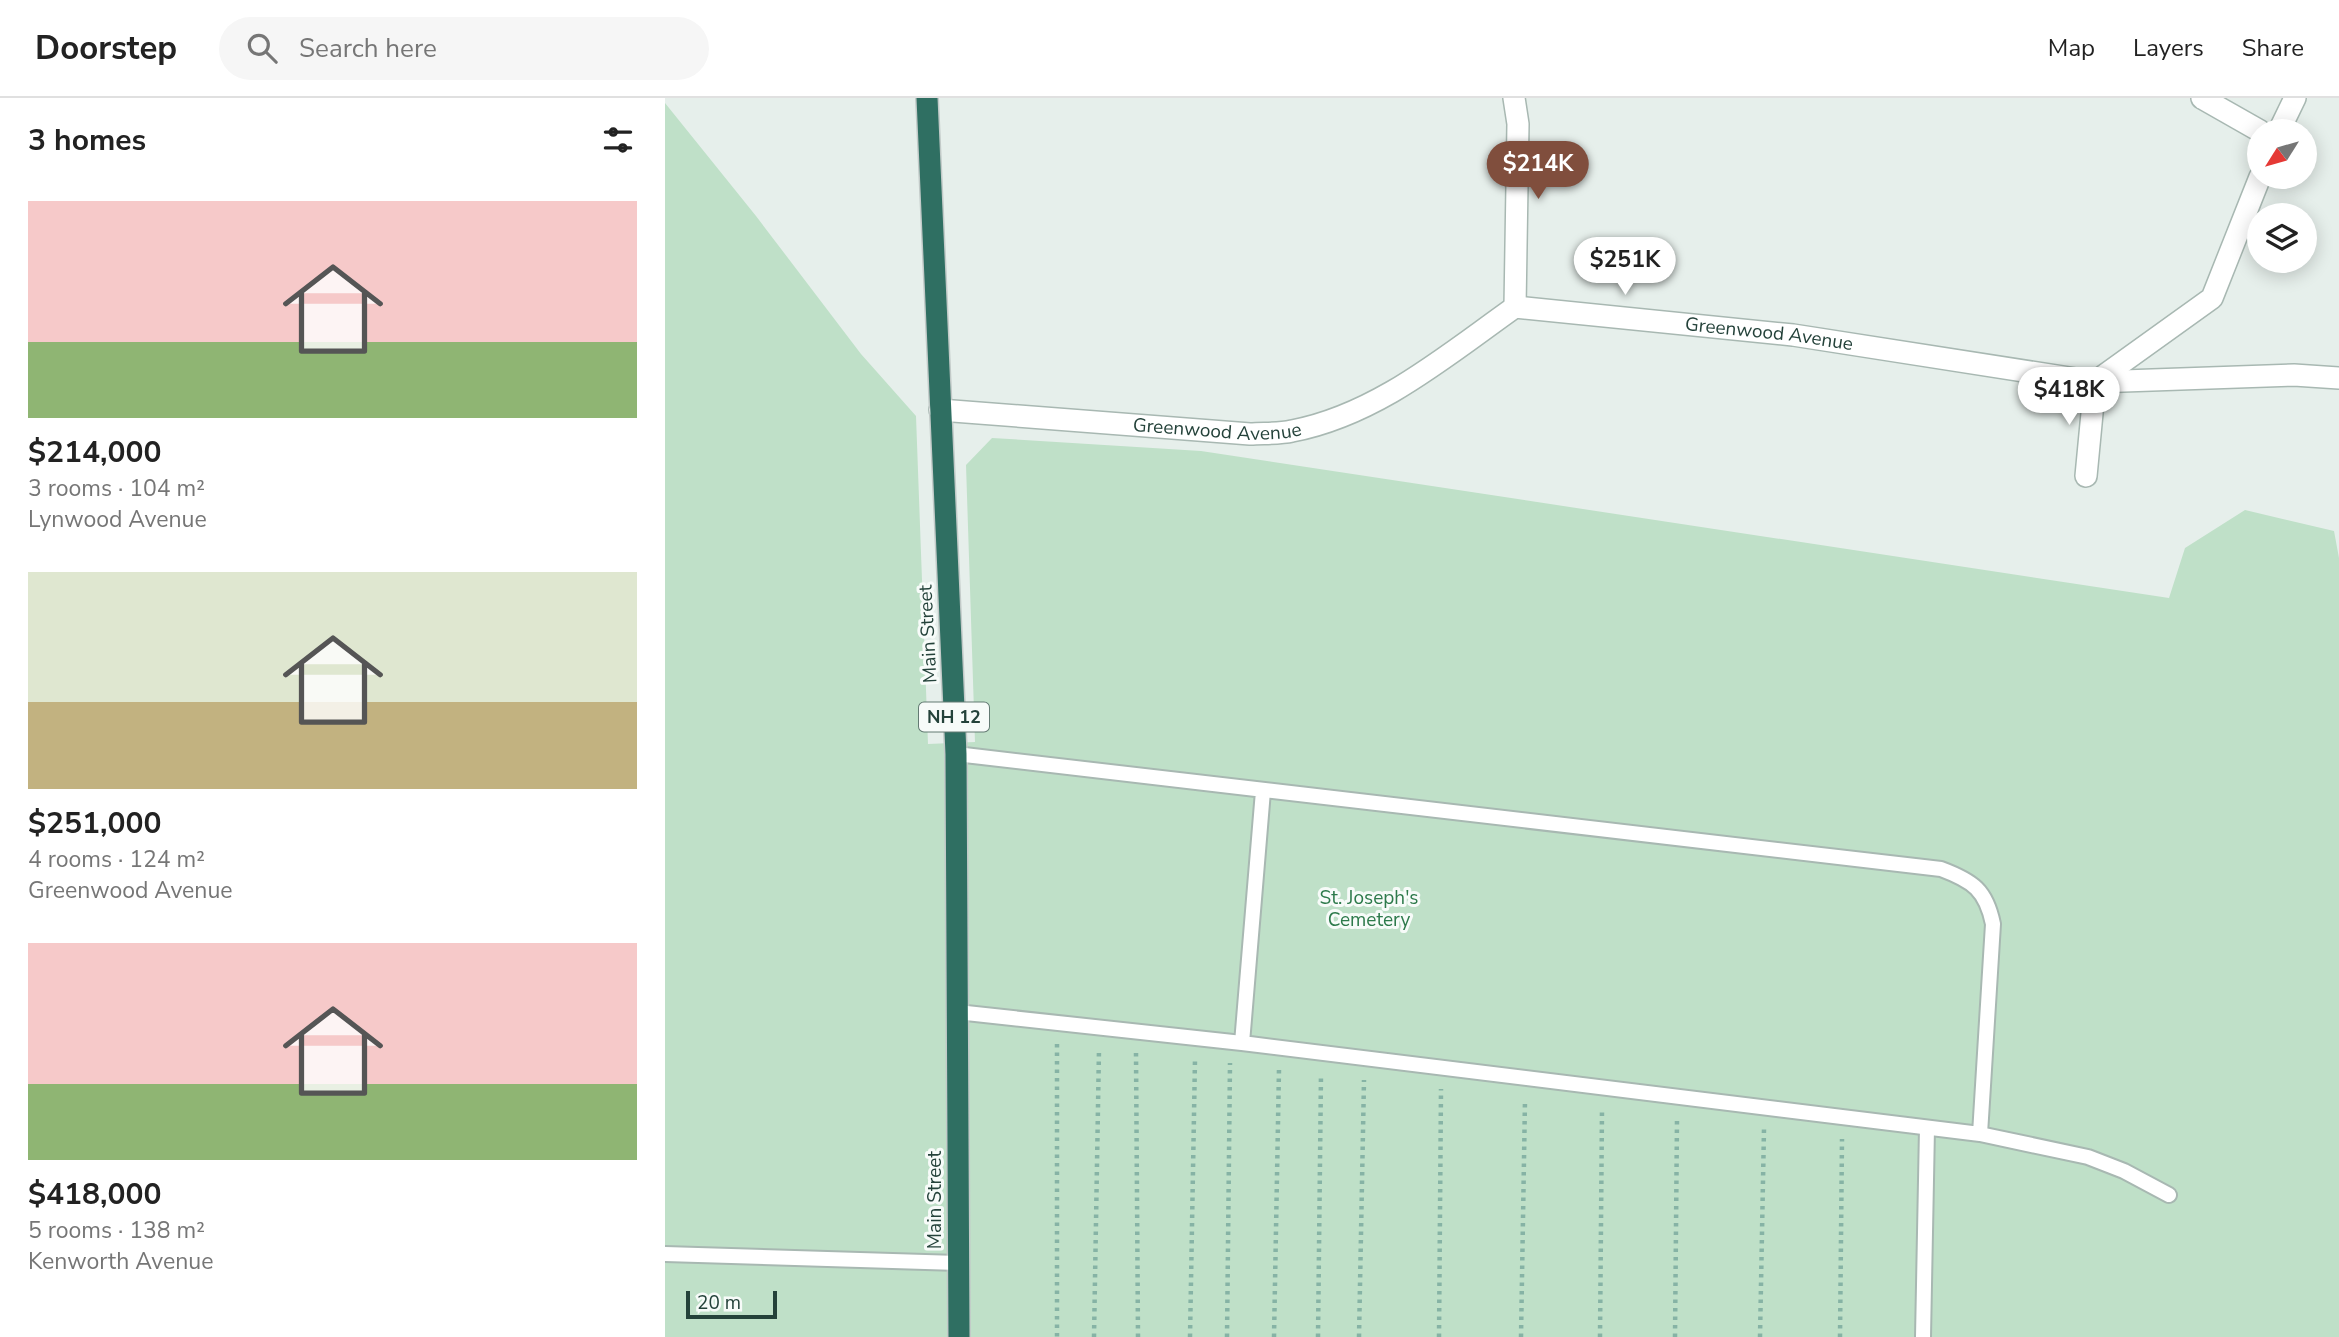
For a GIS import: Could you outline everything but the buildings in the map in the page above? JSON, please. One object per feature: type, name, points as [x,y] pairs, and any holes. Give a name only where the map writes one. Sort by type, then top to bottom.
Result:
[{"type":"highway","name":"Main Street","points":[[927,98],[956,754],[959,1337]]},
{"type":"street","points":[[1514,98],[1518,124],[1515,307]]},
{"type":"street","points":[[2202,98],[2247,124]]},
{"type":"street","points":[[2285,119],[2295,98]]},
{"type":"street","points":[[2086,476],[2095,382],[2213,298],[2255,189]]},
{"type":"street","name":"Greenwood Avenue","points":[[940,410],[1250,434],[1291,432],[1330,421],[1367,406],[1405,384],[1515,307],[1793,335],[2095,382],[2294,375],[2339,378]]},
{"type":"lane","points":[[956,754],[1928,868],[1961,876],[1989,903],[1993,924],[1980,1134]]},
{"type":"lane","points":[[1236,1042],[1263,791]]},
{"type":"lane","points":[[957,1012],[1321,1052],[1980,1134],[2088,1157],[2124,1171],[2169,1195]]},
{"type":"lane","points":[[1923,1337],[1927,1128]]},
{"type":"lane","points":[[665,1254],[958,1263]]},
{"type":"path","points":[[1057,1023],[1057,1337]]},
{"type":"path","points":[[1094,1337],[1099,1027]]},
{"type":"path","points":[[1136,1031],[1138,1337]]},
{"type":"path","points":[[1189,1337],[1195,1038]]},
{"type":"path","points":[[1227,1337],[1236,1042]]},
{"type":"path","points":[[1275,1337],[1279,1047]]},
{"type":"path","points":[[1318,1337],[1321,1052]]},
{"type":"path","points":[[1359,1337],[1365,1058]]},
{"type":"path","points":[[1439,1337],[1441,1067]]},
{"type":"path","points":[[1521,1337],[1525,1078]]},
{"type":"path","points":[[1600,1337],[1602,1087]]},
{"type":"path","points":[[1675,1337],[1677,1097]]},
{"type":"path","points":[[1760,1337],[1765,1107]]},
{"type":"path","points":[[1840,1337],[1842,1117]]},
{"type":"green space","name":"St. Joseph's Cemetery","points":[[665,103],[756,216],[861,354],[916,416],[928,744],[975,742],[966,465],[992,438],[1201,451],[2169,598],[2185,548],[2245,510],[2334,531],[2339,558],[2339,1337],[665,1337]]}]
